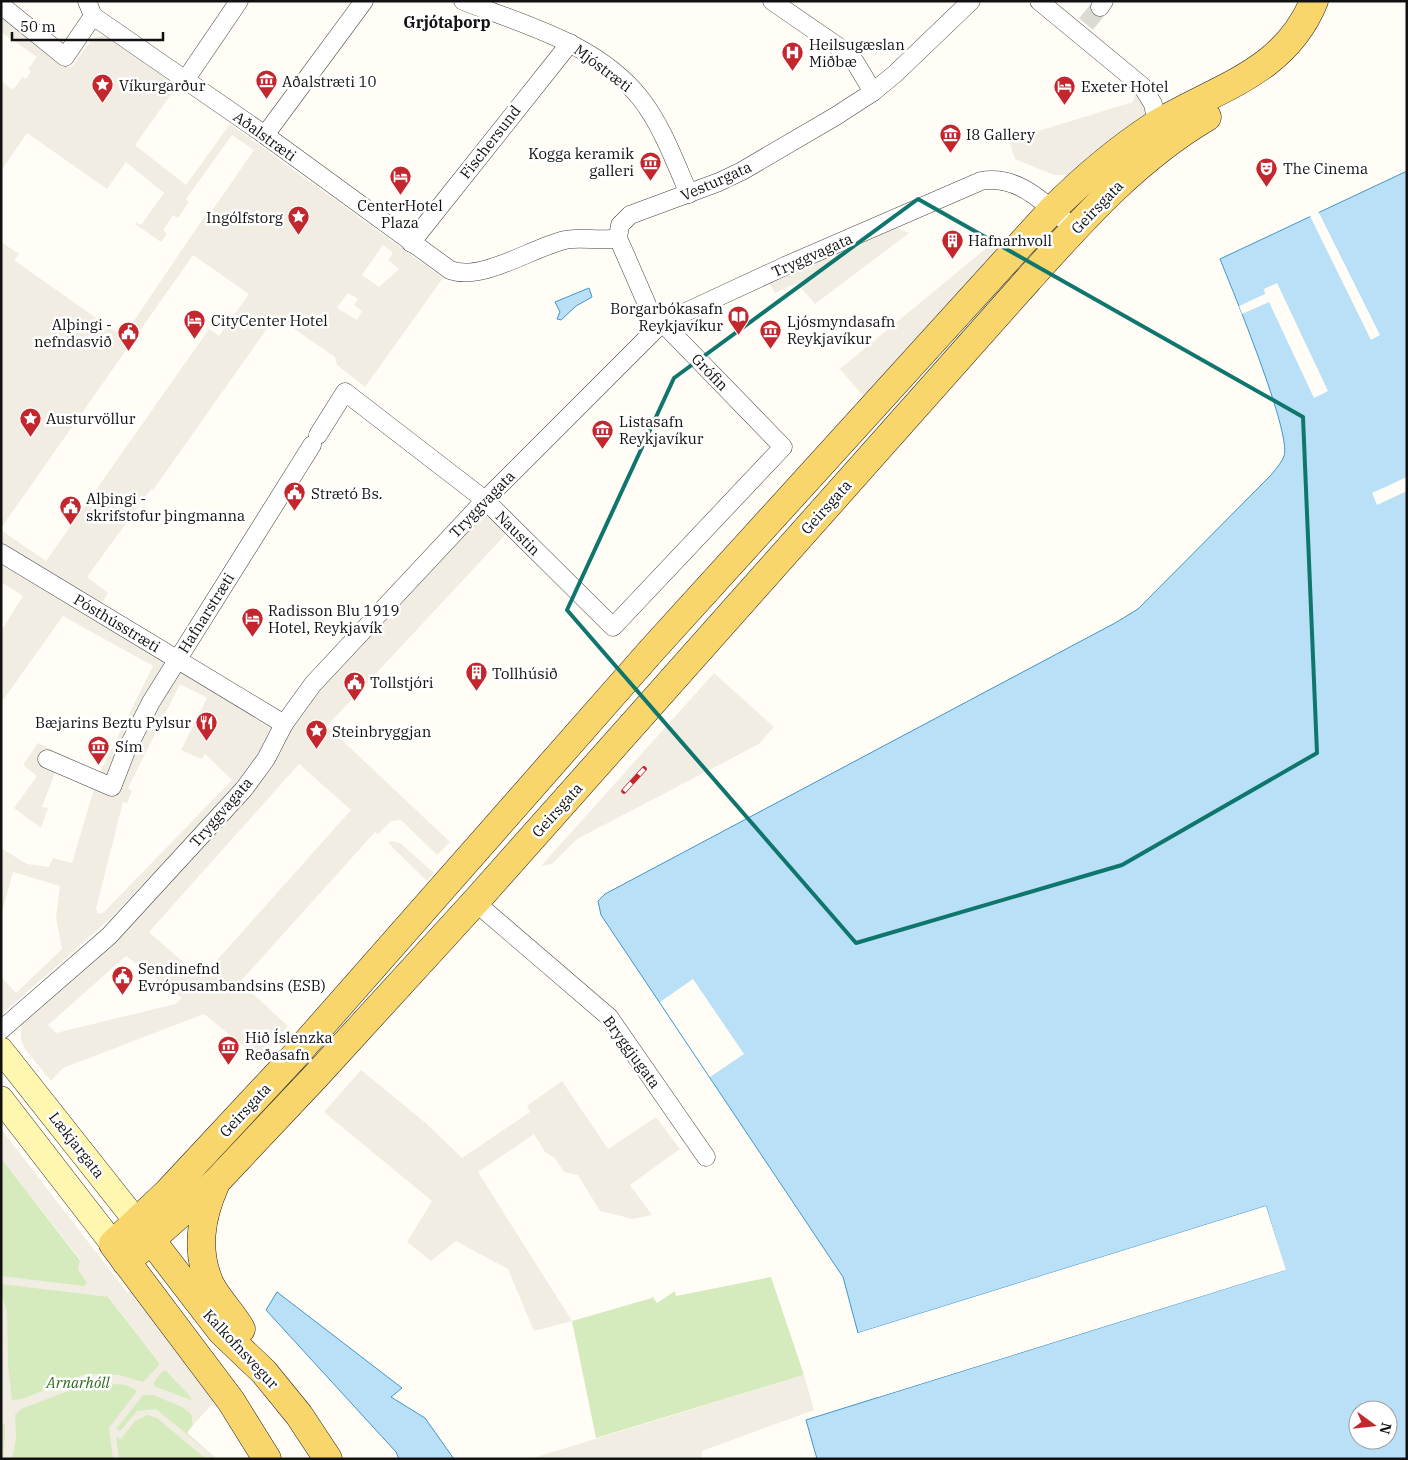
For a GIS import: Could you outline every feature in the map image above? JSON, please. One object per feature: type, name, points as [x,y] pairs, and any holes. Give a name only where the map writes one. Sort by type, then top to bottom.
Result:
[{"type":"main road","name":"Geirsgata","points":[[120,1253],[144,1231],[292,1059],[652,650],[1052,210],[1082,180],[1119,149],[1157,124],[1266,64],[1292,41],[1301,28],[1314,1]]},
{"type":"main road","name":"Geirsgata","points":[[144,1231],[216,1182],[343,1047],[475,902],[1075,229],[1146,158],[1179,134],[1293,65],[1320,30],[1332,1]]},
{"type":"main road","points":[[343,1047],[350,1017],[449,905],[451,880]]},
{"type":"main road","name":"Lækjargata","points":[[1,1050],[144,1231]]},
{"type":"main road","points":[[1,1099],[120,1253],[230,1401],[267,1459]]},
{"type":"main road","name":"Geirsgata","points":[[216,1182],[202,1222],[200,1241],[203,1263],[210,1284],[235,1318],[264,1372]]},
{"type":"main road","name":"Kalkofnsvegur","points":[[144,1231],[221,1331],[264,1372],[299,1415],[328,1459]]},
{"type":"street","points":[[186,79],[239,1]]},
{"type":"street","points":[[265,135],[364,1]]},
{"type":"street","name":"Mjóstræti","points":[[463,1],[570,43],[617,74],[642,100],[663,135],[689,194]]},
{"type":"street","points":[[772,1],[846,52],[856,62],[873,92]]},
{"type":"street","name":"Vesturgata","points":[[618,238],[620,225],[630,214],[689,194],[742,172],[873,92],[971,1]]},
{"type":"street","points":[[1039,1],[1082,29],[1142,86],[1153,104],[1157,124]]},
{"type":"street","points":[[1,5],[65,56],[90,9]]},
{"type":"street","name":"Aðalstræti","points":[[90,9],[411,243],[455,272],[472,274],[566,240],[606,241],[618,238]]},
{"type":"street","name":"Fischersund","points":[[411,243],[570,43]]},
{"type":"street","name":"Tryggvagata","points":[[1,1030],[109,936],[249,783],[266,759],[284,724],[313,684],[485,500],[662,324],[785,266],[981,181],[993,179],[1015,183],[1075,229]]},
{"type":"street","name":"Grófin","points":[[613,627],[783,447],[662,324],[646,302],[618,238]]},
{"type":"street","name":"Naustin","points":[[345,392],[485,500],[613,627]]},
{"type":"street","name":"Hafnarstræti","points":[[47,759],[112,787],[134,735],[176,659],[345,392]]},
{"type":"street","name":"Pósthússtræti","points":[[1,553],[284,724]]},
{"type":"street","name":"Bryggjugata","points":[[475,902],[610,1017],[706,1157]]},
{"type":"highlighted area","points":[[918,199],[1303,417],[1317,753],[1122,865],[856,943],[567,610],[674,378]]},
{"type":"green space","name":"Arnarhóll","points":[[1,1158],[160,1364],[191,1397],[193,1425],[187,1433],[217,1459],[1,1459]]},
{"type":"green space","points":[[771,1277],[804,1375],[596,1438],[572,1321],[652,1298],[652,1296],[657,1303],[675,1291],[676,1296]]},
{"type":"shaded area","points":[[1,15],[71,68],[93,38],[104,35],[177,86],[135,145],[186,185],[230,124],[443,278],[365,387],[337,365],[335,357],[276,316],[153,490],[151,489],[87,577],[108,593],[101,605],[1,546],[1,530],[46,561],[209,329],[219,336],[249,294],[193,255],[1,528],[1,242],[19,254],[14,260],[123,337],[206,214],[209,215],[254,150],[232,135],[186,199],[189,202],[178,218],[173,215],[163,230],[167,234],[161,242],[135,224],[136,222],[141,225],[164,193],[126,162],[107,189],[27,133],[1,171],[1,81],[13,90],[22,77],[26,79],[31,71],[28,69],[37,57],[1,32]],"holes":[[[383,245],[393,253],[388,260],[399,269],[379,287],[362,275]],[[348,293],[358,299],[354,305],[362,311],[357,320],[337,308]]]},
{"type":"shaded area","points":[[1135,93],[1142,97],[1148,115],[1070,175],[1054,175],[1015,159],[1009,140],[1133,102]]},
{"type":"shaded area","points":[[896,227],[909,233],[815,304],[797,283],[775,293],[769,283]]},
{"type":"shaded area","points":[[999,235],[1006,241],[867,400],[840,369],[996,240]]},
{"type":"shaded area","points":[[482,515],[492,518],[507,533],[327,726],[450,842],[437,855],[401,820],[391,821],[378,834],[375,832],[240,982],[288,1026],[257,1057],[204,1014],[63,1068],[51,1081],[24,1048],[21,1040],[21,1022],[126,927],[307,697]],"holes":[[[299,764],[351,810],[201,978],[149,932]],[[126,956],[182,998],[175,1004],[56,1033],[48,1025]]]},
{"type":"shaded area","points":[[1,561],[269,724],[271,728],[266,745],[237,785],[110,919],[1,1015],[1,977],[16,993],[62,949],[56,918],[60,886],[13,872],[1,916],[1,848],[27,864],[49,867],[53,858],[72,863],[94,789],[55,773],[42,807],[48,808],[41,828],[14,808],[37,776],[23,765],[38,743],[100,772],[153,666],[63,616],[1,703],[1,631],[23,596],[1,582]],"holes":[[[180,684],[207,698],[181,750],[201,759],[205,754],[232,780],[104,912],[98,914],[96,909],[123,802],[127,803],[132,791],[128,788]]]},
{"type":"shaded area","points":[[714,673],[774,727],[759,744],[577,839],[552,864],[541,866]]},
{"type":"shaded area","points":[[391,841],[400,843],[434,873],[427,881],[388,843]]},
{"type":"shaded area","points":[[361,1070],[428,1125],[462,1158],[530,1112],[527,1106],[562,1081],[608,1149],[656,1117],[680,1149],[630,1185],[652,1215],[633,1219],[600,1211],[578,1175],[564,1172],[555,1158],[545,1152],[534,1134],[478,1172],[572,1321],[534,1331],[508,1269],[456,1241],[431,1261],[407,1242],[432,1201],[324,1112]]},
{"type":"shaded area","points":[[1,1129],[126,1291],[128,1293],[130,1291],[216,1400],[193,1425],[191,1414],[182,1407],[153,1395],[143,1395],[116,1429],[120,1431],[137,1411],[156,1409],[217,1459],[206,1459],[157,1418],[147,1415],[135,1421],[121,1439],[116,1436],[119,1459],[113,1459],[109,1428],[137,1391],[126,1385],[99,1383],[84,1385],[21,1409],[15,1415],[16,1439],[12,1459],[3,1459],[5,1424],[1,1423],[1,1294],[7,1311],[8,1365],[12,1400],[22,1399],[86,1374],[119,1375],[143,1382],[160,1364],[109,1297],[1,1284],[1,1276],[84,1286],[87,1283],[78,1270],[80,1259],[1,1158]],"holes":[[[166,1370],[191,1397],[191,1400],[154,1386],[154,1382]]]},
{"type":"shaded area","points":[[804,1375],[814,1410],[702,1451],[701,1459],[530,1459]]},
{"type":"water","points":[[1407,171],[1407,1459],[817,1459],[806,1420],[1285,1270],[1266,1206],[858,1333],[843,1277],[601,915],[598,901],[605,894],[1115,623],[1138,609],[1271,475],[1284,456],[1284,442],[1279,420],[1248,328],[1220,259]]},
{"type":"water","points":[[589,288],[592,297],[576,306],[561,320],[557,319],[560,312],[555,302]]},
{"type":"water","points":[[277,1292],[402,1388],[391,1397],[425,1418],[454,1459],[399,1459],[396,1452],[266,1310]]},
{"type":"pier","points":[[1318,211],[1380,335],[1371,340],[1310,216]]},
{"type":"pier","points":[[1277,283],[1328,391],[1314,398],[1269,302],[1242,314],[1239,306],[1265,294],[1264,289]]},
{"type":"pier","points":[[1407,477],[1407,491],[1377,505],[1372,493]]},
{"type":"pier","points":[[693,979],[744,1054],[710,1077],[660,1002]]},
{"type":"pier","points":[[1266,1206],[1286,1270],[878,1397],[877,1394],[1282,1268],[1264,1209],[859,1335],[858,1333]]},
{"type":"tunnel","points":[[1086,24],[1100,7]]},
{"type":"railway","points":[[624,791],[644,769]]},
{"type":"place","name":"Heilsugæslan Miðbæ","points":[[793,72]]},
{"type":"place","name":"Aðalstræti 10","points":[[266,100]]},
{"type":"place","name":"Víkurgarður","points":[[103,104]]},
{"type":"place","name":"Exeter Hotel","points":[[1065,105]]},
{"type":"place","name":"I8 Gallery","points":[[950,153]]},
{"type":"place","name":"Kogga keramik galleri","points":[[650,181]]},
{"type":"place","name":"The Cinema","points":[[1267,187]]},
{"type":"place","name":"CenterHotel Plaza","points":[[400,195]]},
{"type":"place","name":"Ingólfstorg","points":[[299,236]]},
{"type":"place","name":"Hafnarhvoll","points":[[952,259]]},
{"type":"place","name":"Borgarbókasafn Reykjavíkur","points":[[739,336]]},
{"type":"place","name":"CityCenter Hotel","points":[[195,339]]},
{"type":"place","name":"Ljósmyndasafn Reykjavíkur","points":[[771,349]]},
{"type":"place","name":"Alþingi - nefndasvið","points":[[128,352]]},
{"type":"place","name":"Austurvöllur","points":[[30,437]]},
{"type":"place","name":"Listasafn Reykjavíkur","points":[[603,449]]},
{"type":"place","name":"Strætó Bs.","points":[[295,512]]},
{"type":"place","name":"Alþingi - skrifstofur þingmanna","points":[[70,526]]},
{"type":"place","name":"Radisson Blu 1919 Hotel, Reykjavík","points":[[252,638]]},
{"type":"place","name":"Tollhúsið","points":[[476,692]]},
{"type":"place","name":"Tollstjóri","points":[[354,701]]},
{"type":"place","name":"Bæjarins Beztu Pylsur","points":[[207,741]]},
{"type":"place","name":"Steinbryggjan","points":[[316,750]]},
{"type":"place","name":"Sím","points":[[99,765]]},
{"type":"place","name":"Sendinefnd Evrópusambandsins (ESB)","points":[[122,996]]},
{"type":"place","name":"Hið Íslenzka Reðasafn","points":[[229,1065]]},
{"type":"district","name":"Grjótaþorp","points":[[447,22]]}]
